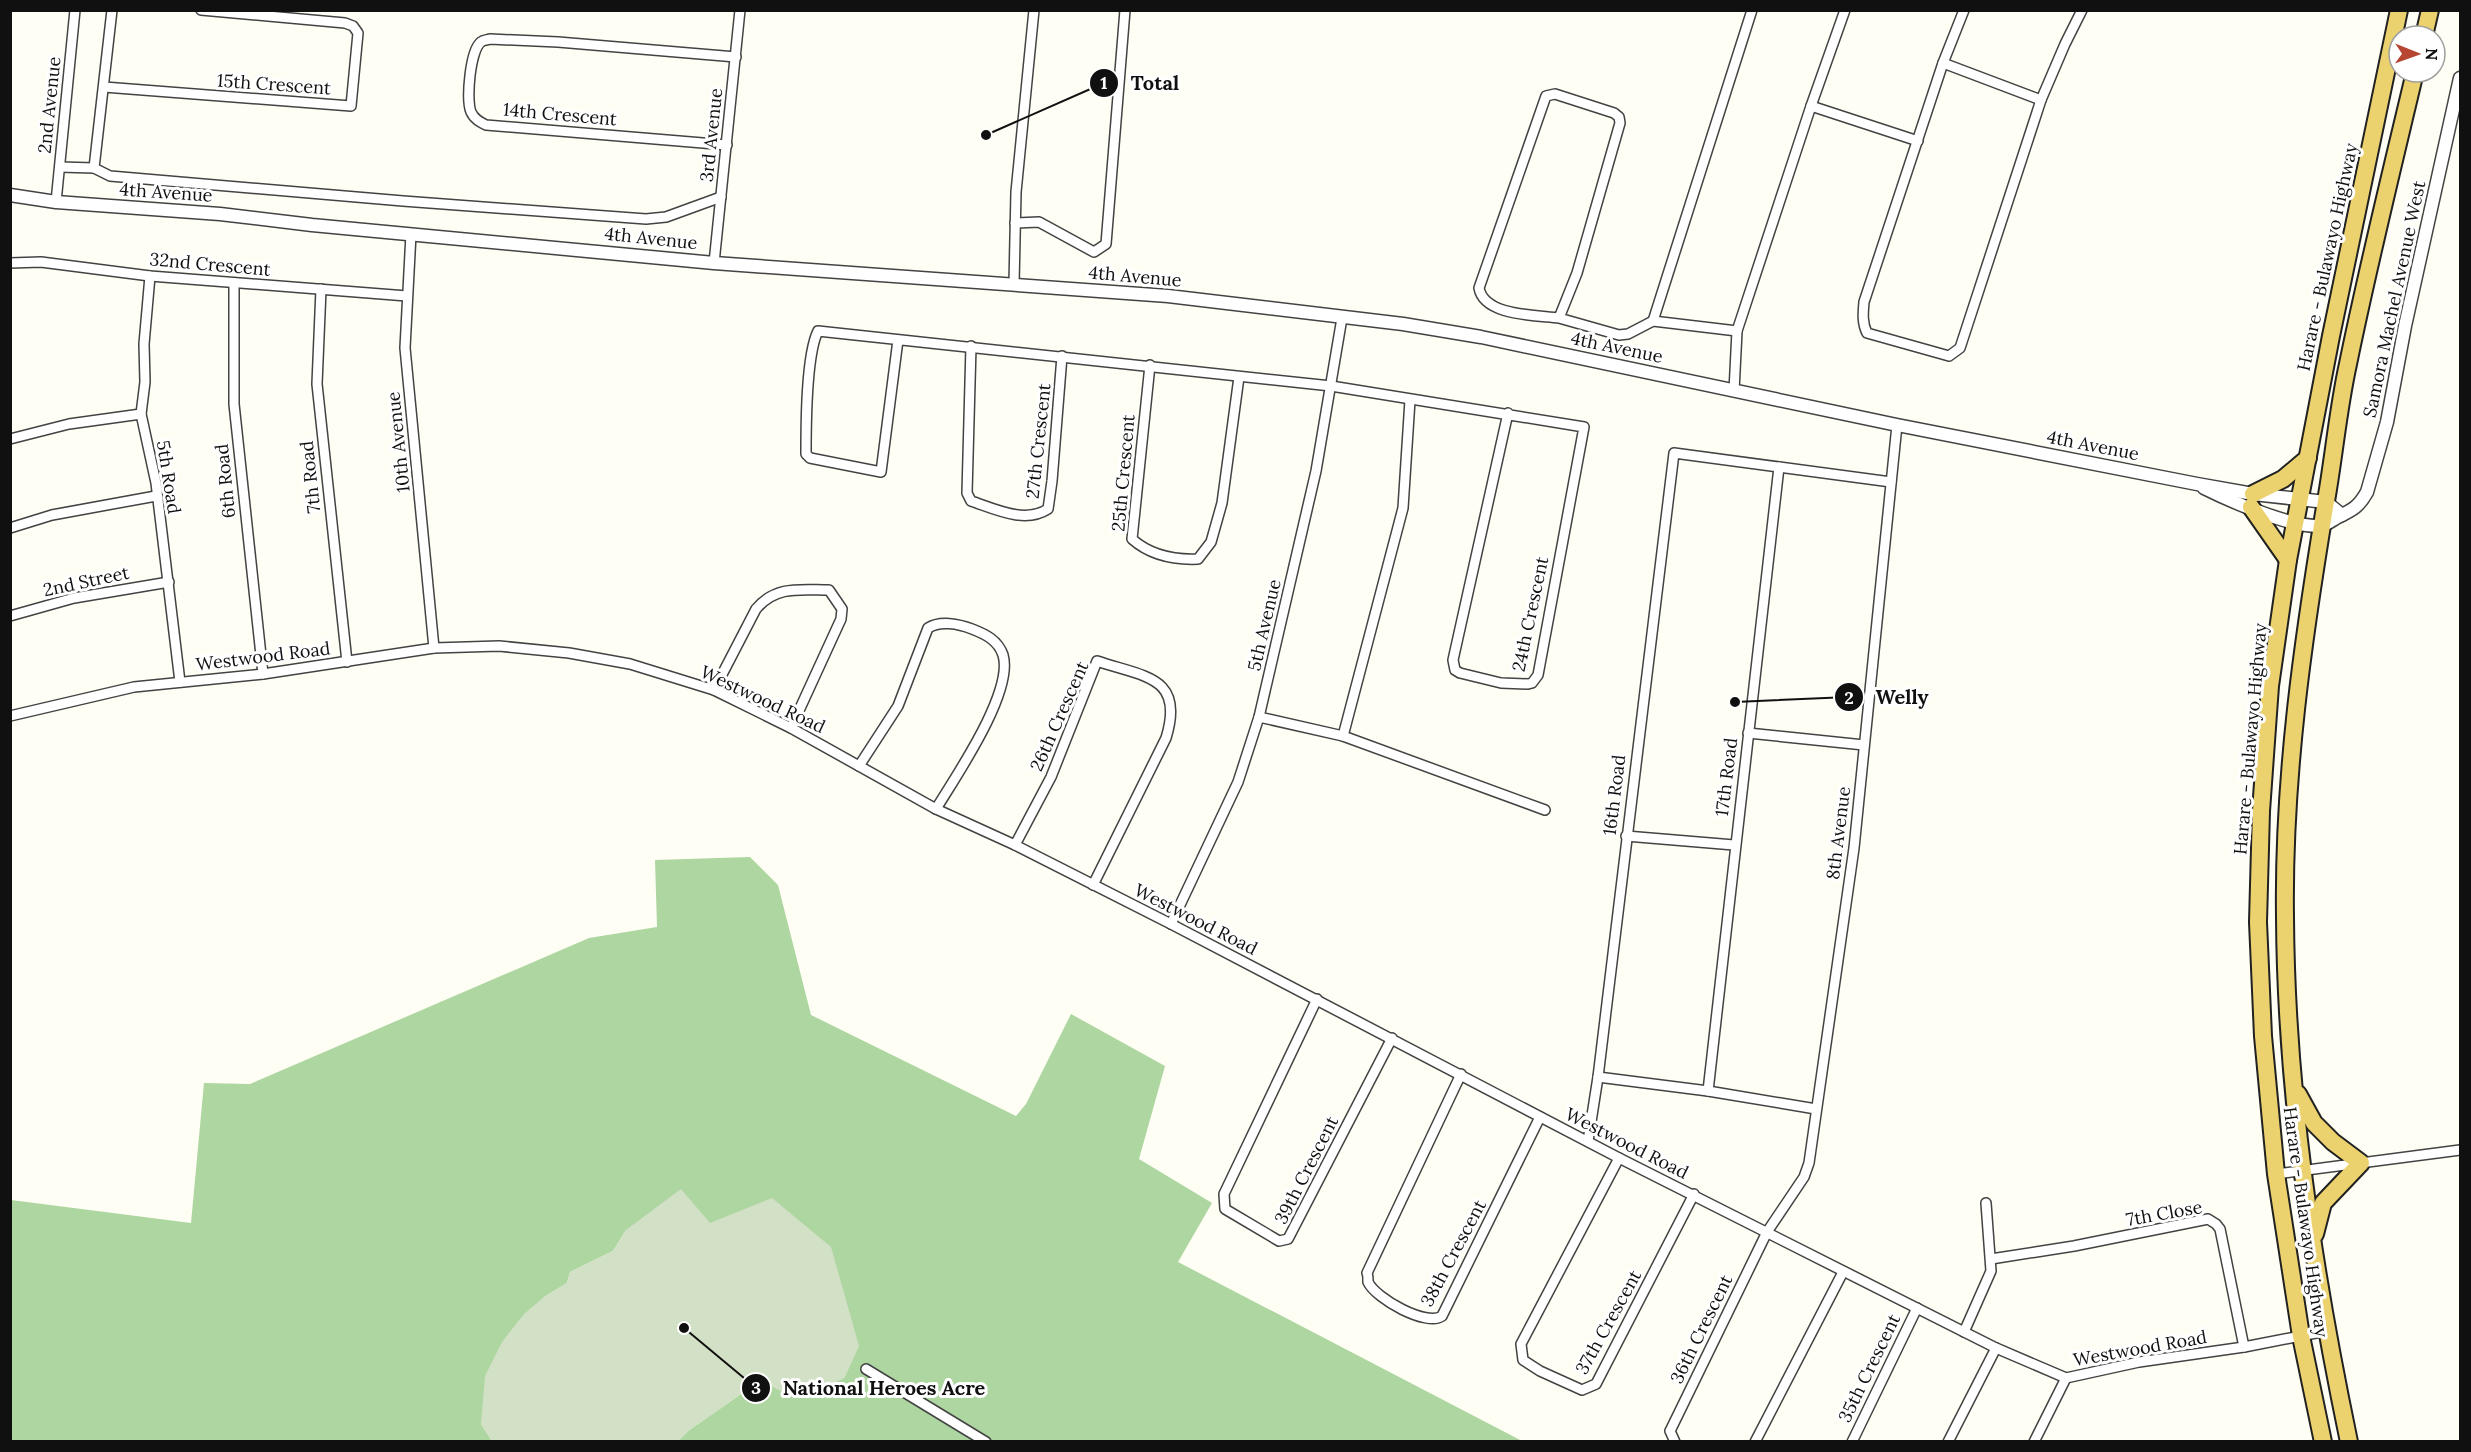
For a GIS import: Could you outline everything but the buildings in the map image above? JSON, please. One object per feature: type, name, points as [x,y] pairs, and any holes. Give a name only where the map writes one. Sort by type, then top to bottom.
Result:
[{"type":"highway","name":"Harare - Bulawayo Highway","points":[[2323,1442],[2301,1336],[2277,1174],[2260,1002],[2261,811],[2268,710],[2288,560],[2399,10]]},
{"type":"highway","name":"Harare - Bulawayo Highway","points":[[2349,1442],[2326,1331],[2303,1170],[2286,993],[2284,914],[2287,830],[2298,681],[2347,366],[2412,84]]},
{"type":"highway","points":[[2288,560],[2252,501],[2307,458]]},
{"type":"highway","points":[[2295,1089],[2314,1123],[2333,1142],[2361,1163],[2324,1203],[2318,1217],[2313,1243]]},
{"type":"street","name":"2nd Avenue","points":[[56,202],[75,10]]},
{"type":"street","points":[[93,168],[112,10]]},
{"type":"street","name":"15th Crescent","points":[[104,87],[351,106],[358,33],[353,26],[345,23],[201,10]]},
{"type":"street","name":"3rd Avenue","points":[[714,263],[740,10]]},
{"type":"street","points":[[1014,284],[1015,223],[1034,10]]},
{"type":"street","points":[[1015,223],[1039,222],[1094,252],[1106,244],[1125,10]]},
{"type":"street","points":[[1653,321],[1752,10]]},
{"type":"street","points":[[1734,391],[1737,331],[1845,10]]},
{"type":"street","points":[[1964,10],[1943,63],[1864,302],[1864,327],[1867,333],[1949,356],[1960,348],[2042,100],[2082,10]]},
{"type":"street","name":"14th Crescent","points":[[727,145],[486,125],[476,119],[471,111],[470,80],[475,51],[480,42],[490,39],[736,57]]},
{"type":"street","points":[[1943,63],[2042,100]]},
{"type":"street","name":"Samora Machel Avenue West","points":[[2321,526],[2355,508],[2367,492],[2384,432],[2460,78]]},
{"type":"street","points":[[1559,318],[1577,273],[1620,123],[1619,117],[1614,113],[1555,93],[1546,96],[1479,288],[1481,297],[1486,303],[1510,312],[1559,318],[1619,335],[1628,334],[1653,321],[1737,331]]},
{"type":"street","points":[[1811,106],[1918,141]]},
{"type":"street","points":[[60,167],[93,168],[110,176],[646,219],[666,217],[721,197]]},
{"type":"street","name":"4th Avenue","points":[[10,195],[56,202],[220,214],[312,225],[714,263],[1168,296],[1403,324],[1481,337],[1897,425],[2197,484],[2252,501],[2295,522],[2321,526]]},
{"type":"street","name":"10th Avenue","points":[[411,234],[405,348],[434,648]]},
{"type":"street","name":"32nd Crescent","points":[[10,263],[41,262],[150,276],[407,296]]},
{"type":"street","name":"5th Road","points":[[150,276],[144,344],[145,382],[141,414],[156,483],[180,682]]},
{"type":"street","name":"6th Road","points":[[234,283],[234,404],[263,674]]},
{"type":"street","name":"7th Road","points":[[321,288],[317,384],[347,662]]},
{"type":"street","name":"5th Avenue","points":[[1171,924],[1238,782],[1259,717],[1316,471],[1342,318]]},
{"type":"street","points":[[898,340],[881,472],[827,463],[815,460],[806,454],[811,350],[818,331],[1331,386],[1410,400],[1508,413]]},
{"type":"street","name":"27th Crescent","points":[[971,346],[967,493],[970,501],[1025,517],[1038,515],[1048,509],[1062,356]]},
{"type":"street","name":"25th Crescent","points":[[1150,365],[1132,539],[1154,553],[1183,560],[1198,560],[1211,542],[1222,503],[1239,377]]},
{"type":"street","points":[[1343,736],[1402,514],[1410,400]]},
{"type":"street","name":"24th Crescent","points":[[1508,413],[1584,427],[1538,675],[1532,683],[1528,684],[1501,683],[1460,673],[1455,670],[1452,655],[1508,413]]},
{"type":"street","points":[[10,439],[69,424],[141,414]]},
{"type":"street","name":"8th Avenue","points":[[1767,1232],[1807,1171],[1854,848],[1897,425]]},
{"type":"street","name":"16th Road","points":[[1588,1141],[1598,1077],[1674,453],[1779,467]]},
{"type":"street","points":[[1779,467],[1891,482]]},
{"type":"street","name":"17th Road","points":[[1708,1091],[1734,845],[1779,467]]},
{"type":"street","points":[[10,528],[52,515],[156,496]]},
{"type":"street","points":[[2252,501],[2300,497],[2326,502],[2342,515]]},
{"type":"street","name":"2nd Street","points":[[10,616],[75,598],[169,582]]},
{"type":"street","points":[[714,690],[756,609],[764,599],[771,594],[786,590],[830,590],[842,609],[841,619],[790,728]]},
{"type":"street","points":[[859,766],[898,706],[928,628],[934,624],[953,624],[971,628],[994,640],[1003,655],[1004,673],[995,702],[982,732],[936,809]]},
{"type":"street","name":"Westwood Road","points":[[10,716],[134,687],[263,674],[434,648],[499,646],[569,653],[630,664],[714,690],[790,728],[936,809],[1015,845],[1171,924],[1618,1158],[1694,1194],[1996,1348],[2066,1378],[2139,1362],[2244,1347],[2326,1331]]},
{"type":"street","name":"26th Crescent","points":[[1015,845],[1051,777],[1097,661],[1159,683],[1168,693],[1171,705],[1171,720],[1166,738],[1093,885]]},
{"type":"street","points":[[1259,717],[1343,736],[1545,810]]},
{"type":"street","points":[[1748,733],[1864,745]]},
{"type":"street","points":[[1626,836],[1734,845]]},
{"type":"street","name":"39th Crescent","points":[[1317,999],[1224,1194],[1225,1209],[1279,1241],[1288,1239],[1392,1038]]},
{"type":"street","name":"38th Crescent","points":[[1461,1074],[1367,1273],[1368,1282],[1375,1290],[1405,1311],[1429,1320],[1437,1320],[1442,1316],[1540,1117]]},
{"type":"street","points":[[1598,1077],[1708,1091],[1816,1109]]},
{"type":"street","points":[[2277,1174],[2460,1150]]},
{"type":"street","name":"37th Crescent","points":[[1618,1158],[1521,1344],[1522,1360],[1540,1371],[1582,1390],[1596,1384],[1694,1194]]},
{"type":"street","points":[[1964,1332],[1991,1271],[1986,1203]]},
{"type":"street","name":"7th Close","points":[[1991,1259],[2074,1246],[2208,1219],[2220,1229],[2244,1347]]},
{"type":"street","name":"36th Crescent","points":[[1675,1442],[1671,1431],[1672,1426],[1767,1232]]},
{"type":"street","points":[[1755,1442],[1843,1272]]},
{"type":"street","name":"35th Crescent","points":[[1852,1442],[1917,1308]]},
{"type":"street","points":[[1948,1442],[1996,1348]]},
{"type":"street","points":[[866,1369],[986,1442]]},
{"type":"street","points":[[2034,1442],[2066,1378]]},
{"type":"green space","points":[[750,857],[778,885],[811,1015],[1016,1116],[1026,1104],[1071,1014],[1165,1066],[1139,1159],[1212,1203],[1178,1262],[1522,1441],[678,1441],[688,1431],[761,1380],[783,1392],[799,1384],[815,1393],[845,1377],[710,1223],[626,1230],[613,1251],[570,1272],[567,1283],[544,1297],[481,1424],[492,1441],[11,1442],[11,1200],[191,1223],[204,1083],[250,1084],[589,938],[657,927],[655,860]]},
{"type":"green space","points":[[681,1189],[710,1223],[772,1198],[831,1247],[859,1346],[845,1377],[815,1393],[799,1384],[783,1392],[761,1380],[688,1431],[678,1441],[492,1441],[481,1424],[485,1376],[502,1342],[524,1314],[544,1297],[567,1283],[570,1272],[613,1251],[626,1230]]},
{"type":"place","name":"Total","points":[[986,135]]},
{"type":"place","name":"Welly","points":[[1735,702]]},
{"type":"place","name":"National Heroes Acre","points":[[684,1328]]}]
